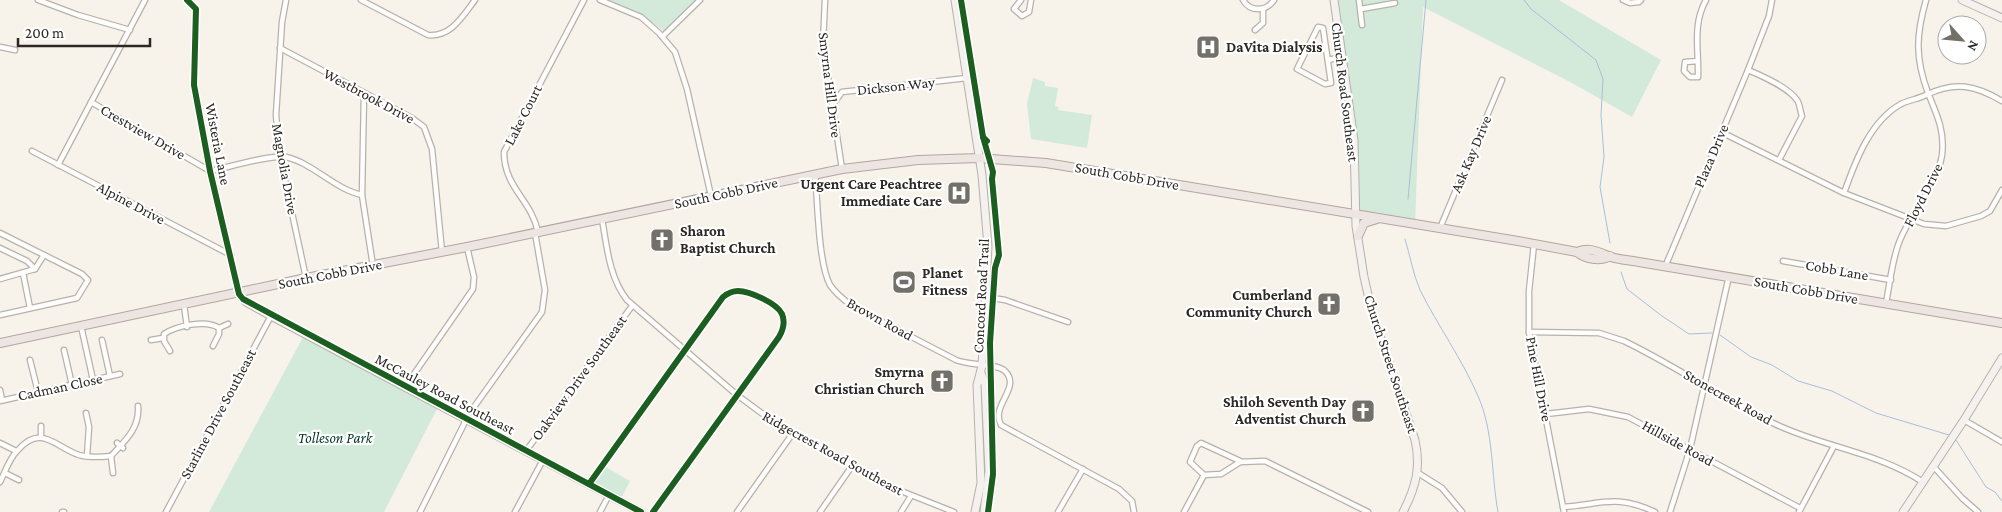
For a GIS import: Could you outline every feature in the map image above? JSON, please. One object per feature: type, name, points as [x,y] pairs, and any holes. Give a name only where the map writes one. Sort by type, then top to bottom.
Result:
[{"type":"main road","name":"South Cobb Drive","points":[[0,343],[239,294],[306,278],[467,247],[842,169],[906,160],[979,158],[1046,163],[1356,213],[1577,252],[1582,256],[1604,260],[1610,256],[2002,323]]},
{"type":"main road","points":[[1358,236],[1364,223],[1381,218]]},
{"type":"street","points":[[38,0],[78,16],[130,30]]},
{"type":"street","points":[[58,165],[145,0]]},
{"type":"street","name":"Wisteria Lane","points":[[186,0],[196,9],[194,85],[210,171],[239,294]]},
{"type":"street","name":"Magnolia Drive","points":[[286,0],[283,8],[276,115],[280,157],[306,278]]},
{"type":"street","points":[[361,0],[428,35],[438,36],[449,32],[475,0]]},
{"type":"street","name":"Lake Court","points":[[420,512],[468,419],[544,307],[545,290],[532,211],[521,199],[507,176],[504,152],[584,0]]},
{"type":"street","points":[[600,0],[637,14],[662,36],[672,48],[682,70],[710,196]]},
{"type":"street","points":[[662,36],[700,0]]},
{"type":"street","name":"Smyrna Hill Drive","points":[[825,0],[823,44],[842,169]]},
{"type":"street","points":[[955,0],[979,158],[988,246],[982,369],[977,385],[981,483],[975,512]]},
{"type":"street","points":[[1020,0],[1014,9],[1017,14],[1022,16],[1027,14],[1031,0]]},
{"type":"street","points":[[1243,0],[1246,6],[1263,10],[1270,6],[1274,0]]},
{"type":"street","name":"Church Road Southeast","points":[[1334,0],[1354,140],[1356,213]]},
{"type":"street","points":[[1359,0],[1362,25]]},
{"type":"street","points":[[1622,0],[1630,3],[1641,0]]},
{"type":"street","points":[[1698,61],[1686,62],[1684,72],[1690,77],[1698,77],[1698,61],[1696,45],[1697,23],[1706,0]]},
{"type":"street","name":"Plaza Drive","points":[[1665,266],[1748,70],[1756,45],[1769,16],[1772,0]]},
{"type":"street","name":"Floyd Drive","points":[[1886,303],[1896,252],[1930,189],[1942,157],[1942,126],[1929,94],[1917,45],[1918,30],[1926,0]]},
{"type":"street","points":[[1962,0],[2002,18]]},
{"type":"street","points":[[1361,9],[1381,3],[1394,3]]},
{"type":"street","points":[[1255,30],[1263,23],[1263,10]]},
{"type":"street","points":[[1318,27],[1323,28],[1328,60],[1331,84],[1325,84],[1297,69],[1318,27]]},
{"type":"street","points":[[0,47],[15,50]]},
{"type":"street","name":"Westbrook Drive","points":[[280,48],[412,118],[424,127],[428,133],[432,149],[442,252]]},
{"type":"street","points":[[1328,60],[1342,57]]},
{"type":"street","points":[[1748,70],[1774,82],[1794,97],[1799,104],[1802,116],[1779,160]]},
{"type":"street","name":"Dickson Way","points":[[832,106],[842,92],[967,78]]},
{"type":"street","name":"Ask Kay Drive","points":[[1440,228],[1502,80]]},
{"type":"street","points":[[1844,193],[1862,151],[1881,120],[1902,103],[1957,85],[1976,89],[2002,101]]},
{"type":"street","points":[[364,94],[362,195],[372,266]]},
{"type":"street","name":"Crestview Drive","points":[[92,102],[210,171]]},
{"type":"street","points":[[1721,132],[1844,193],[1913,219],[1938,226],[1962,223],[1990,211],[2002,190]]},
{"type":"street","name":"Alpine Drive","points":[[32,151],[230,255]]},
{"type":"street","points":[[210,171],[280,157],[292,159],[350,192],[362,195]]},
{"type":"street","name":"Brown Road","points":[[815,175],[824,264],[829,283],[837,294],[852,306],[956,360],[982,369],[998,367],[1008,376],[1010,385],[998,413],[998,419],[1004,427],[1083,469],[1126,495],[1132,501],[1134,512]]},
{"type":"street","name":"Church Street Southeast","points":[[1356,213],[1358,236],[1372,312],[1415,440],[1418,473],[1403,512]]},
{"type":"street","name":"Ridgecrest Road Southeast","points":[[602,219],[616,281],[622,294],[632,306],[737,395],[764,416],[852,466],[911,496],[954,512]]},
{"type":"street","points":[[0,233],[82,274],[88,282],[77,298],[0,315]]},
{"type":"street","name":"Pine Hill Drive","points":[[1534,244],[1529,291],[1529,332],[1564,510]]},
{"type":"street","points":[[405,387],[473,290],[474,277],[467,247]]},
{"type":"street","points":[[0,248],[27,261],[35,269]]},
{"type":"street","points":[[0,279],[35,269],[44,256]]},
{"type":"street","name":"Cobb Lane","points":[[1783,261],[1891,280]]},
{"type":"street","points":[[23,273],[30,308]]},
{"type":"street","points":[[1670,512],[1690,449],[1728,276]]},
{"type":"street","points":[[589,484],[728,293],[742,292],[776,308],[783,319],[782,332],[653,512]]},
{"type":"street","name":"McCauley Road Southeast","points":[[239,294],[246,302],[271,316],[641,512]]},
{"type":"street","points":[[986,297],[1005,300],[1068,322]]},
{"type":"street","points":[[184,305],[187,326]]},
{"type":"street","name":"Oakview Drive Southeast","points":[[526,451],[632,306]]},
{"type":"street","name":"Starline Drive Southeast","points":[[166,512],[271,316]]},
{"type":"street","points":[[163,338],[166,332],[187,326],[209,324],[219,328],[228,324]]},
{"type":"street","points":[[81,326],[93,380]]},
{"type":"street","points":[[213,346],[219,334],[219,328]]},
{"type":"street","name":"Stonecreek Road","points":[[1529,332],[1599,333],[1640,349],[1775,424],[1834,446],[1881,460],[1923,482]]},
{"type":"street","points":[[152,340],[163,338]]},
{"type":"street","points":[[163,338],[170,352]]},
{"type":"street","points":[[102,340],[110,376]]},
{"type":"street","points":[[64,350],[72,385]]},
{"type":"street","points":[[1903,512],[1964,420],[2002,358]]},
{"type":"street","points":[[30,360],[38,392]]},
{"type":"street","points":[[982,369],[985,384],[989,471],[984,512]]},
{"type":"street","name":"Cadman Close","points":[[1,400],[120,374]]},
{"type":"street","points":[[0,390],[1,400]]},
{"type":"street","points":[[0,482],[16,452],[27,442],[41,437],[79,454],[111,456],[135,429],[139,414],[138,406]]},
{"type":"street","name":"Hillside Road","points":[[1546,414],[1582,409],[1609,411],[1634,419],[1800,510]]},
{"type":"street","points":[[86,413],[89,427],[87,456]]},
{"type":"street","points":[[1964,420],[2002,442]]},
{"type":"street","points":[[41,426],[41,437]]},
{"type":"street","points":[[737,512],[793,433]]},
{"type":"street","points":[[0,443],[16,452]]},
{"type":"street","points":[[1240,462],[1220,474],[1204,475],[1190,462],[1200,443],[1240,462],[1265,461],[1368,512]]},
{"type":"street","points":[[1800,510],[1834,446]]},
{"type":"street","points":[[111,456],[113,473]]},
{"type":"street","name":"Oakview Drive Southeast","points":[[515,512],[543,460]]},
{"type":"street","points":[[820,512],[852,466]]},
{"type":"street","points":[[1933,466],[1962,498],[1978,512]]},
{"type":"street","points":[[1058,512],[1083,469]]},
{"type":"street","points":[[5,472],[19,480]]},
{"type":"street","points":[[1418,473],[1442,488],[1462,512]]},
{"type":"street","points":[[1184,512],[1204,475]]},
{"type":"street","points":[[600,512],[609,495]]},
{"type":"street","points":[[901,512],[911,496]]},
{"type":"street","points":[[1564,510],[1622,501],[1639,505],[1655,512]]},
{"type":"green space","points":[[607,0],[697,0],[664,31],[638,12]]},
{"type":"green space","points":[[1335,0],[1559,0],[1661,60],[1632,117],[1570,82],[1423,7],[1415,226],[1355,218],[1350,165],[1351,127]]},
{"type":"green space","points":[[1033,78],[1045,82],[1045,86],[1058,88],[1055,106],[1059,107],[1058,110],[1092,115],[1087,148],[1031,139],[1027,104]]},
{"type":"green space","name":"Tolleson Park","points":[[303,337],[438,407],[384,512],[209,512]]},
{"type":"green space","points":[[604,466],[630,481],[621,499],[593,484]]},
{"type":"waterway","points":[[1408,199],[1426,0]]},
{"type":"waterway","points":[[1524,0],[1531,9],[1596,60],[1603,79],[1601,115],[1604,157],[1600,187],[1610,243]]},
{"type":"waterway","points":[[1405,239],[1420,290],[1465,369],[1483,410],[1490,439],[1498,512]]},
{"type":"waterway","points":[[1621,272],[1627,289],[1662,316],[1689,334],[1712,333]]},
{"type":"waterway","points":[[1720,335],[1751,357],[1772,365],[1798,381],[1832,391],[1876,413],[1949,435]]},
{"type":"waterway","points":[[1956,440],[1986,487],[1995,492],[2002,501]]},
{"type":"cycle path","points":[[187,0],[196,9],[194,85],[210,171],[239,294],[243,299],[641,512]]},
{"type":"cycle path","points":[[961,0],[983,137],[987,141]]},
{"type":"cycle path","name":"Concord Road Trail","points":[[983,137],[993,172],[992,179],[999,255],[995,268],[990,343],[993,474],[988,512]]},
{"type":"cycle path","points":[[589,484],[723,297],[738,291],[762,298],[775,306],[782,314],[783,323],[779,337],[653,512]]},
{"type":"place","name":"DaVita Dialysis","points":[[1208,47]]},
{"type":"place","name":"Urgent Care Peachtree Immediate Care","points":[[959,193]]},
{"type":"place","name":"Sharon Baptist Church","points":[[662,240]]},
{"type":"place","name":"Planet Fitness","points":[[904,282]]},
{"type":"place","name":"Cumberland Community Church","points":[[1329,304]]},
{"type":"place","name":"Smyrna Christian Church","points":[[942,381]]},
{"type":"place","name":"Shiloh Seventh Day Adventist Church","points":[[1363,411]]}]
